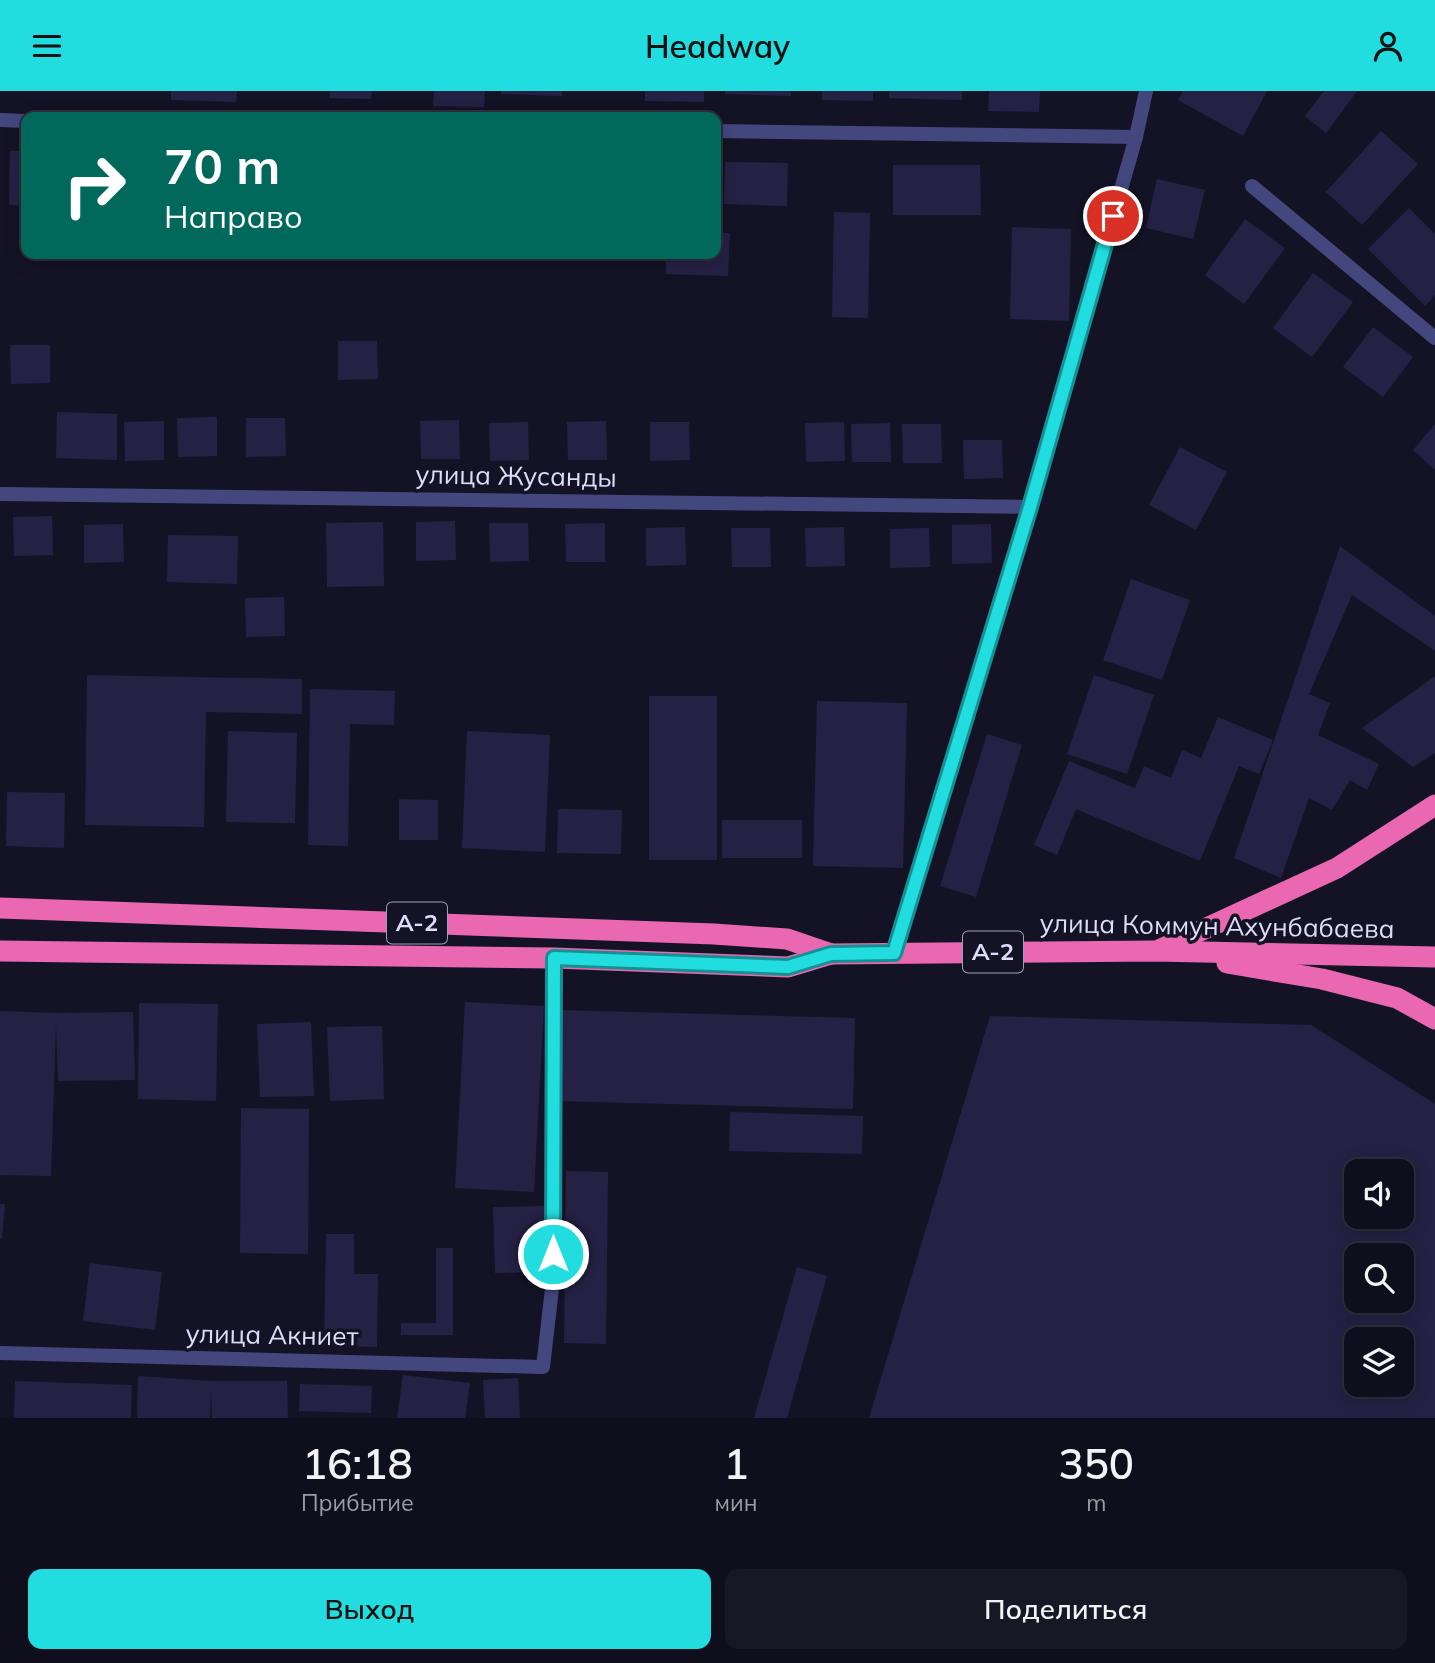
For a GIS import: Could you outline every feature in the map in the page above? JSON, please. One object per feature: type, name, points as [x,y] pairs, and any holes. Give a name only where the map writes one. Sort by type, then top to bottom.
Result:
[{"type":"highway","points":[[1155,951],[1338,868],[1435,806]]},
{"type":"highway","name":"A-2","points":[[0,908],[714,934],[787,939],[831,954]]},
{"type":"highway","points":[[714,934],[714,965]]},
{"type":"highway","name":"A-2","points":[[0,951],[554,958],[788,967],[831,954]]},
{"type":"highway","name":"улица Коммун Ахунбабаева","points":[[831,954],[1155,951],[1435,957]]},
{"type":"highway","points":[[1155,951],[1322,979],[1397,998],[1435,1019]]},
{"type":"street","points":[[894,953],[1030,507],[1136,137],[1146,91]]},
{"type":"street","points":[[0,121],[21,121]]},
{"type":"street","points":[[721,131],[1136,137]]},
{"type":"street","points":[[1252,186],[1435,338]]},
{"type":"street","name":"улица Жусанды","points":[[0,494],[1030,507]]},
{"type":"street","name":"улица Акниет","points":[[0,1353],[543,1367],[553,1280],[554,958]]},
{"type":"building","points":[[171,91],[237,91],[236,102],[171,100]]},
{"type":"building","points":[[330,91],[372,91],[371,99],[330,98]]},
{"type":"building","points":[[434,91],[485,91],[484,107],[433,106]]},
{"type":"building","points":[[501,91],[562,91],[562,96],[501,94]]},
{"type":"building","points":[[645,91],[704,91],[704,102],[645,101]]},
{"type":"building","points":[[725,91],[791,91],[791,96],[725,94]]},
{"type":"building","points":[[822,91],[873,91],[873,101],[822,100]]},
{"type":"building","points":[[889,91],[962,91],[962,100],[889,98]]},
{"type":"building","points":[[989,91],[1040,91],[1039,112],[988,111]]},
{"type":"building","points":[[1183,91],[1267,91],[1243,136],[1178,100]]},
{"type":"building","points":[[1324,91],[1357,91],[1326,133],[1305,116]]},
{"type":"building","points":[[1381,131],[1418,164],[1362,225],[1326,192]]},
{"type":"building","points":[[10,151],[21,151],[21,206],[9,205]]},
{"type":"building","points":[[725,162],[788,163],[787,206],[724,204]]},
{"type":"building","points":[[893,165],[980,165],[981,215],[893,215]]},
{"type":"building","points":[[1157,179],[1205,190],[1193,239],[1146,228]]},
{"type":"building","points":[[1409,208],[1435,234],[1435,295],[1425,306],[1368,249]]},
{"type":"building","points":[[834,212],[870,213],[868,318],[832,317]]},
{"type":"building","points":[[1245,219],[1285,248],[1244,304],[1205,275]]},
{"type":"building","points":[[1012,227],[1071,229],[1069,321],[1010,319]]},
{"type":"building","points":[[721,233],[730,233],[728,276],[666,274],[666,259],[721,259]]},
{"type":"building","points":[[1313,273],[1353,302],[1312,357],[1273,328]]},
{"type":"building","points":[[1373,327],[1413,357],[1383,397],[1343,367]]},
{"type":"building","points":[[338,341],[377,341],[378,379],[338,380]]},
{"type":"building","points":[[10,345],[50,345],[50,383],[11,384]]},
{"type":"building","points":[[57,412],[117,414],[117,460],[56,458]]},
{"type":"building","points":[[217,417],[217,456],[178,457],[177,418]]},
{"type":"building","points":[[246,418],[285,418],[286,456],[246,457]]},
{"type":"building","points":[[459,420],[460,459],[421,459],[420,421]]},
{"type":"building","points":[[164,421],[164,460],[125,461],[124,422]]},
{"type":"building","points":[[606,421],[607,460],[568,460],[567,422]]},
{"type":"building","points":[[528,422],[529,460],[490,461],[489,423]]},
{"type":"building","points":[[650,422],[689,422],[690,460],[650,461]]},
{"type":"building","points":[[844,422],[845,461],[806,462],[805,423]]},
{"type":"building","points":[[890,423],[891,462],[852,462],[851,424]]},
{"type":"building","points":[[902,424],[941,424],[942,463],[903,463]]},
{"type":"building","points":[[1435,424],[1435,470],[1413,450]]},
{"type":"building","points":[[963,440],[1002,440],[1003,478],[964,479]]},
{"type":"building","points":[[1180,447],[1227,472],[1196,530],[1149,505]]},
{"type":"building","points":[[52,516],[53,555],[14,556],[13,517]]},
{"type":"building","points":[[455,521],[456,560],[416,561],[416,522]]},
{"type":"building","points":[[383,522],[384,586],[327,587],[326,523]]},
{"type":"building","points":[[489,523],[528,523],[529,561],[490,562]]},
{"type":"building","points":[[605,523],[605,562],[566,562],[565,524]]},
{"type":"building","points":[[123,524],[124,562],[84,563],[84,525]]},
{"type":"building","points":[[991,524],[992,563],[952,564],[952,525]]},
{"type":"building","points":[[685,527],[686,565],[646,566],[646,528]]},
{"type":"building","points":[[844,527],[845,566],[806,567],[805,528]]},
{"type":"building","points":[[731,528],[770,528],[771,567],[732,567]]},
{"type":"building","points":[[929,528],[930,567],[890,568],[890,529]]},
{"type":"building","points":[[168,535],[238,536],[237,584],[167,582]]},
{"type":"building","points":[[1340,546],[1435,616],[1435,651],[1352,595],[1309,694],[1330,703],[1318,735],[1379,764],[1367,790],[1350,780],[1332,810],[1309,798],[1281,878],[1234,858]]},
{"type":"building","points":[[1131,579],[1190,600],[1162,680],[1103,660]]},
{"type":"building","points":[[284,597],[285,636],[246,637],[245,598]]},
{"type":"building","points":[[87,675],[302,679],[302,714],[206,712],[204,827],[85,825]]},
{"type":"building","points":[[1094,675],[1154,695],[1127,774],[1067,754]]},
{"type":"building","points":[[1435,676],[1435,753],[1413,767],[1362,728]]},
{"type":"building","points":[[310,689],[395,691],[394,725],[350,724],[348,846],[308,845]]},
{"type":"building","points":[[649,696],[717,696],[717,860],[649,860]]},
{"type":"building","points":[[817,701],[907,703],[903,868],[813,866]]},
{"type":"building","points":[[1218,717],[1273,740],[1259,774],[1239,766],[1200,861],[1076,809],[1057,855],[1034,845],[1069,761],[1135,788],[1144,766],[1171,778],[1182,750],[1201,758]]},
{"type":"building","points":[[228,731],[297,733],[295,823],[226,822]]},
{"type":"building","points":[[467,731],[550,735],[545,852],[462,848]]},
{"type":"building","points":[[987,734],[1022,745],[976,897],[940,886]]},
{"type":"building","points":[[7,792],[65,793],[64,848],[6,846]]},
{"type":"building","points":[[399,799],[438,800],[438,840],[399,840]]},
{"type":"building","points":[[558,809],[622,810],[621,854],[557,853]]},
{"type":"building","points":[[722,820],[802,820],[802,858],[722,858]]},
{"type":"building","points":[[465,1002],[544,1006],[534,1192],[455,1188]]},
{"type":"building","points":[[139,1003],[218,1004],[216,1101],[138,1099]]},
{"type":"building","points":[[558,1010],[855,1018],[853,1109],[556,1101]]},
{"type":"building","points":[[0,1011],[133,1012],[135,1080],[58,1081],[56,1025],[51,1176],[0,1175]]},
{"type":"building","points":[[990,1016],[1311,1025],[1435,1104],[1435,1418],[869,1418]]},
{"type":"building","points":[[311,1022],[314,1096],[260,1097],[257,1024]]},
{"type":"building","points":[[382,1026],[384,1099],[330,1101],[327,1027]]},
{"type":"building","points":[[241,1108],[309,1109],[308,1254],[240,1253]]},
{"type":"building","points":[[730,1112],[863,1116],[862,1154],[729,1151]]},
{"type":"building","points":[[566,1171],[608,1172],[606,1344],[564,1343]]},
{"type":"building","points":[[0,1204],[5,1204],[2,1239],[0,1238]]},
{"type":"building","points":[[544,1206],[546,1272],[495,1273],[493,1207]]},
{"type":"building","points":[[326,1234],[354,1234],[354,1274],[378,1274],[377,1347],[324,1346]]},
{"type":"building","points":[[436,1248],[453,1248],[453,1335],[401,1335],[401,1323],[436,1323]]},
{"type":"building","points":[[90,1263],[162,1272],[155,1330],[83,1321]]},
{"type":"building","points":[[797,1267],[827,1276],[787,1418],[754,1418]]},
{"type":"building","points":[[403,1375],[470,1383],[465,1418],[397,1418]]},
{"type":"building","points":[[138,1376],[211,1381],[287,1381],[288,1418],[212,1418],[211,1387],[210,1418],[137,1418]]},
{"type":"building","points":[[518,1378],[520,1418],[485,1418],[483,1380]]},
{"type":"building","points":[[15,1381],[132,1385],[131,1418],[14,1418]]},
{"type":"building","points":[[300,1384],[372,1386],[371,1413],[299,1411]]},
{"type":"route","points":[[553,1254],[554,958],[788,967],[831,954],[894,953],[1030,507],[1113,216]]}]
